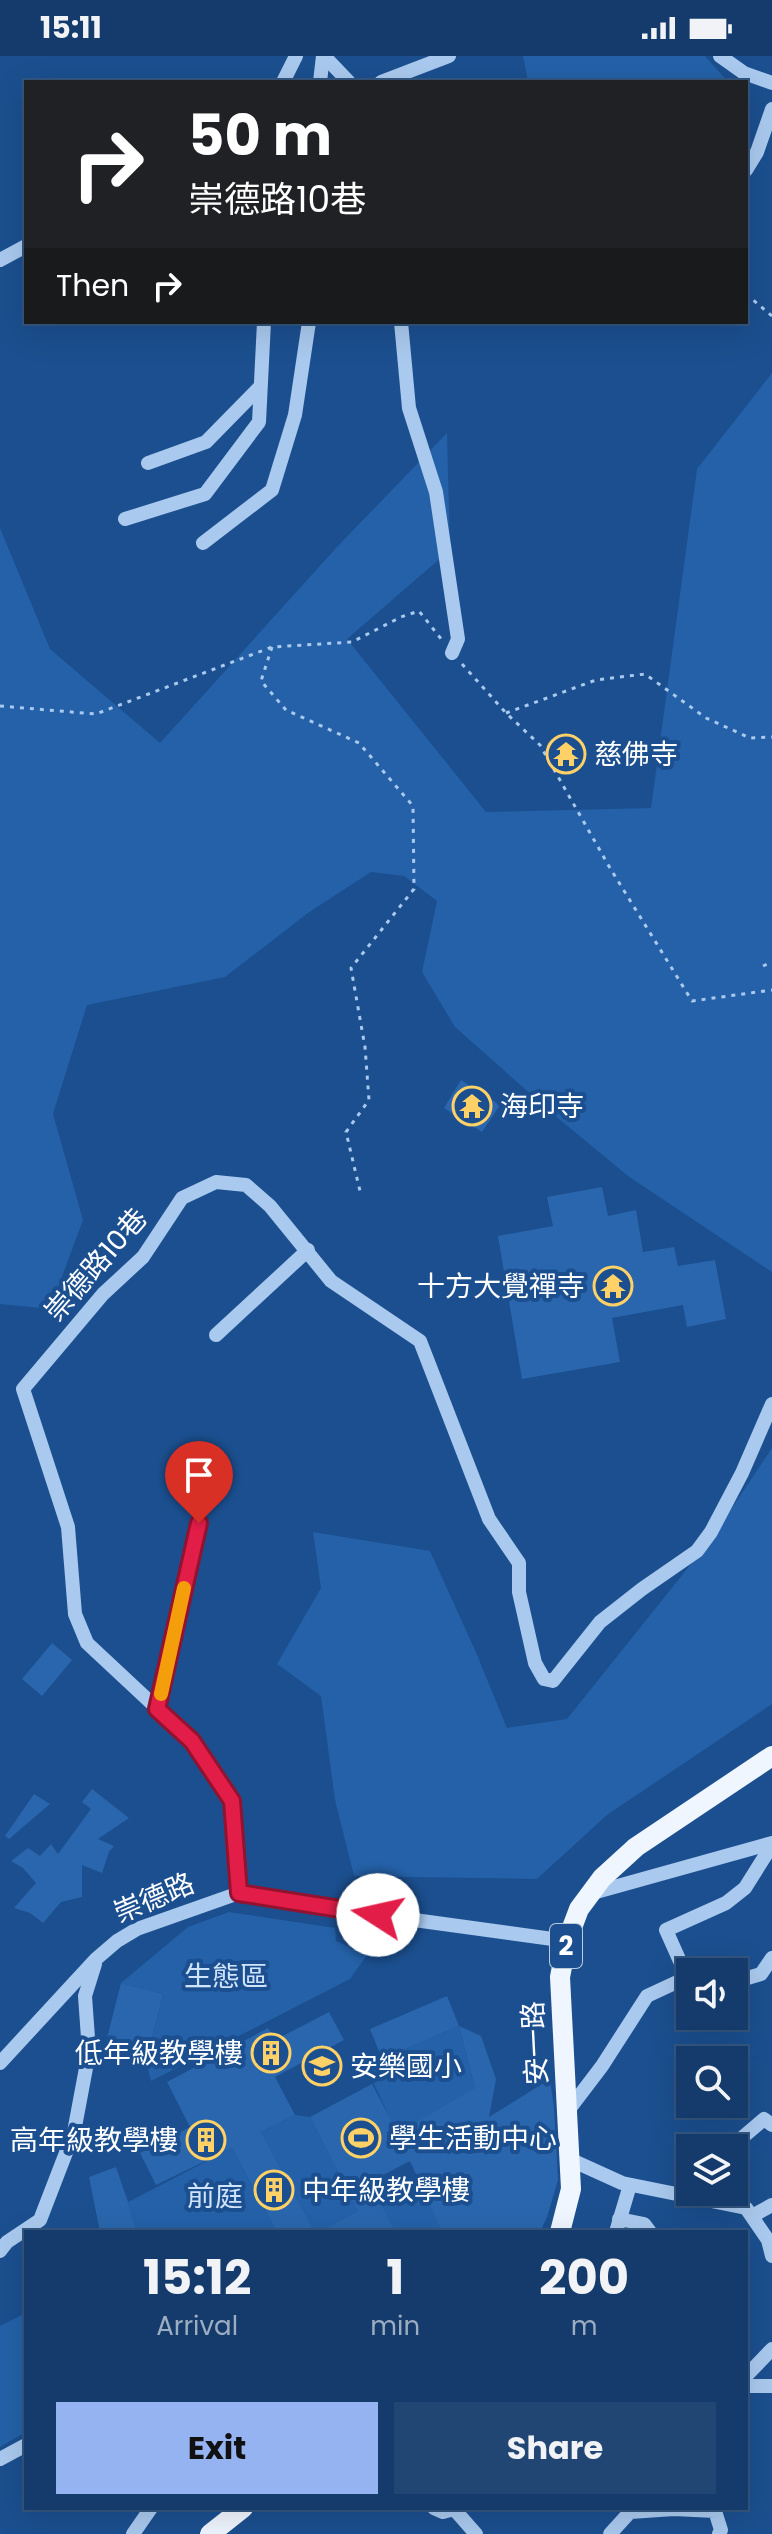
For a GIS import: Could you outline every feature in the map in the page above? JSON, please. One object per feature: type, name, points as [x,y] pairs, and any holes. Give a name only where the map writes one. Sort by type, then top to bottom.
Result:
[{"type":"main road","name":"安一路","points":[[561,2230],[570,2202],[560,1977],[567,1941],[579,1909],[610,1870],[636,1847],[772,1756]]},
{"type":"main road","points":[[210,2534],[240,2510]]},
{"type":"street","points":[[284,80],[296,56]]},
{"type":"street","points":[[320,80],[323,56]]},
{"type":"street","points":[[323,56],[347,80]]},
{"type":"street","points":[[386,80],[449,56]]},
{"type":"street","points":[[720,56],[744,73],[772,83]]},
{"type":"street","points":[[748,167],[757,152],[772,109]]},
{"type":"street","points":[[0,260],[24,247]]},
{"type":"street","points":[[125,519],[205,494],[259,422],[264,324]]},
{"type":"street","points":[[203,543],[272,490],[295,415],[309,324]]},
{"type":"street","points":[[401,324],[409,408],[436,492],[458,639],[452,653]]},
{"type":"street","points":[[148,463],[206,442],[259,388]]},
{"type":"street","name":"崇德路10巷","points":[[239,1893],[232,1801],[192,1741],[87,1643],[75,1614],[68,1527],[23,1389],[103,1294],[143,1257],[182,1198],[216,1182],[246,1185],[270,1206],[331,1281],[420,1341],[489,1519],[519,1563],[519,1592],[535,1663],[544,1679],[553,1681],[600,1622],[697,1551],[736,1485],[772,1404]]},
{"type":"street","points":[[216,1335],[308,1250]]},
{"type":"street","points":[[157,1709],[199,1523]]},
{"type":"street","points":[[588,1894],[772,1844]]},
{"type":"street","points":[[684,1958],[666,1930],[726,1903],[745,1888],[772,1844]]},
{"type":"street","name":"崇德路","points":[[0,2063],[96,1959],[117,1941],[137,1929],[239,1893],[567,1941]]},
{"type":"street","points":[[25,2230],[40,2220],[74,2132],[89,2052],[85,1996],[96,1959]]},
{"type":"street","points":[[748,1978],[761,1974],[770,1964]]},
{"type":"street","points":[[567,2112],[602,2066],[647,1996],[676,1982]]},
{"type":"street","points":[[746,2134],[764,2119],[772,2125]]},
{"type":"street","points":[[569,2159],[630,2185],[676,2192]]},
{"type":"street","points":[[630,2185],[618,2226],[644,2224],[648,2230]]},
{"type":"street","points":[[752,2216],[772,2205]]},
{"type":"street","points":[[739,2206],[746,2208],[752,2216],[768,2240],[772,2256]]},
{"type":"street","points":[[0,2251],[24,2231]]},
{"type":"street","points":[[748,2374],[772,2349]]},
{"type":"street","points":[[748,2386],[772,2386]]},
{"type":"street","points":[[0,2459],[24,2446]]},
{"type":"street","points":[[133,2534],[150,2510]]},
{"type":"street","points":[[456,2510],[476,2534]]},
{"type":"street","points":[[610,2534],[630,2510]]},
{"type":"street","points":[[715,2510],[721,2530],[719,2534]]},
{"type":"path","points":[[748,296],[772,316]]},
{"type":"path","points":[[0,706],[96,714],[272,647],[352,642],[419,611],[506,713],[540,745],[610,868],[692,1001],[772,990]]},
{"type":"path","points":[[272,647],[261,681],[286,710],[359,743],[413,806],[414,889],[351,968],[365,1047],[369,1100],[346,1132],[360,1191]]},
{"type":"path","points":[[506,713],[596,680],[645,674],[706,718],[750,738],[772,737]]},
{"type":"path","points":[[763,966],[772,962]]},
{"type":"green space","points":[[523,56],[705,56],[726,80],[528,80]]},
{"type":"green space","points":[[772,373],[772,1272],[628,1176],[455,1027],[422,972],[437,901],[404,876],[371,872],[308,913],[225,977],[87,1005],[53,1114],[83,1220],[50,1309],[0,1304],[0,528],[50,649],[160,743],[336,548],[447,433],[450,550],[347,639],[486,812],[651,808],[697,469]]},
{"type":"green space","points":[[772,1448],[772,1704],[607,1815],[537,1879],[354,1876],[335,1800],[321,1696],[277,1664],[321,1588],[313,1532],[430,1551],[507,1728],[567,1719],[711,1539]]},
{"type":"green space","name":"生態區","points":[[229,1912],[335,1928],[336,1941],[367,1955],[350,1979],[151,2081],[146,2062],[163,1994],[121,1983],[188,1927]]},
{"type":"green space","points":[[459,2026],[475,2088],[412,2165],[367,2069],[382,2059]]},
{"type":"green space","points":[[295,2115],[310,2117],[349,2193],[362,2209],[322,2230],[314,2230],[261,2132]]},
{"type":"green space","name":"前庭","points":[[232,2148],[276,2230],[136,2230],[128,2202]]},
{"type":"green space","points":[[418,2179],[442,2230],[386,2230],[379,2200]]},
{"type":"green space","points":[[24,2314],[24,2433],[0,2447],[0,2326]]},
{"type":"building","name":"海印寺","points":[[461,1080],[500,1105],[482,1132],[444,1108]]},
{"type":"building","name":"十方大覺禪寺","points":[[602,1187],[608,1216],[636,1210],[643,1252],[674,1247],[678,1266],[715,1260],[726,1319],[687,1327],[683,1305],[612,1318],[620,1362],[522,1379],[498,1236],[553,1226],[547,1197]]},
{"type":"building","points":[[52,1643],[72,1660],[42,1696],[22,1679]]},
{"type":"building","points":[[92,1789],[129,1818],[98,1839],[114,1846],[102,1873],[82,1865],[82,1897],[61,1902],[43,1923],[30,1913],[14,1908],[36,1883],[23,1868],[11,1861],[28,1848],[40,1856],[51,1844],[58,1854],[91,1809],[82,1802]]},
{"type":"building","points":[[34,1794],[50,1804],[9,1839],[5,1836]]},
{"type":"building","points":[[121,1983],[163,1994],[146,2062],[101,2062]]},
{"type":"building","points":[[447,1996],[459,2026],[382,2059],[370,2029]]},
{"type":"building","points":[[329,2012],[344,2040],[275,2077],[295,2115],[261,2132],[314,2230],[276,2230],[232,2148],[156,2185],[140,2153],[190,2127],[167,2082],[268,2028],[275,2040]]},
{"type":"building","points":[[459,2026],[481,2036],[496,2079],[489,2117],[550,2079],[558,2180],[541,2230],[441,2230],[410,2161],[370,2182],[394,2230],[322,2230],[358,2211],[310,2117],[372,2084],[398,2133],[475,2088]]},
{"type":"building","points":[[116,2167],[136,2230],[100,2230],[89,2177]]},
{"type":"slow traffic","points":[[161,1694],[184,1588]]},
{"type":"place","name":"慈佛寺","points":[[566,754]]},
{"type":"place","name":"海印寺","points":[[472,1106]]},
{"type":"place","name":"十方大覺禪寺","points":[[613,1286]]},
{"type":"place","name":"低年級教學樓","points":[[271,2053]]},
{"type":"place","name":"安樂國小","points":[[322,2066]]},
{"type":"place","name":"學生活動中心","points":[[361,2138]]},
{"type":"place","name":"高年級教學樓","points":[[206,2140]]},
{"type":"place","name":"中年級教學樓","points":[[274,2190]]},
{"type":"route","points":[[199,1523],[157,1709],[192,1741],[232,1801],[239,1893],[378,1915]]}]
